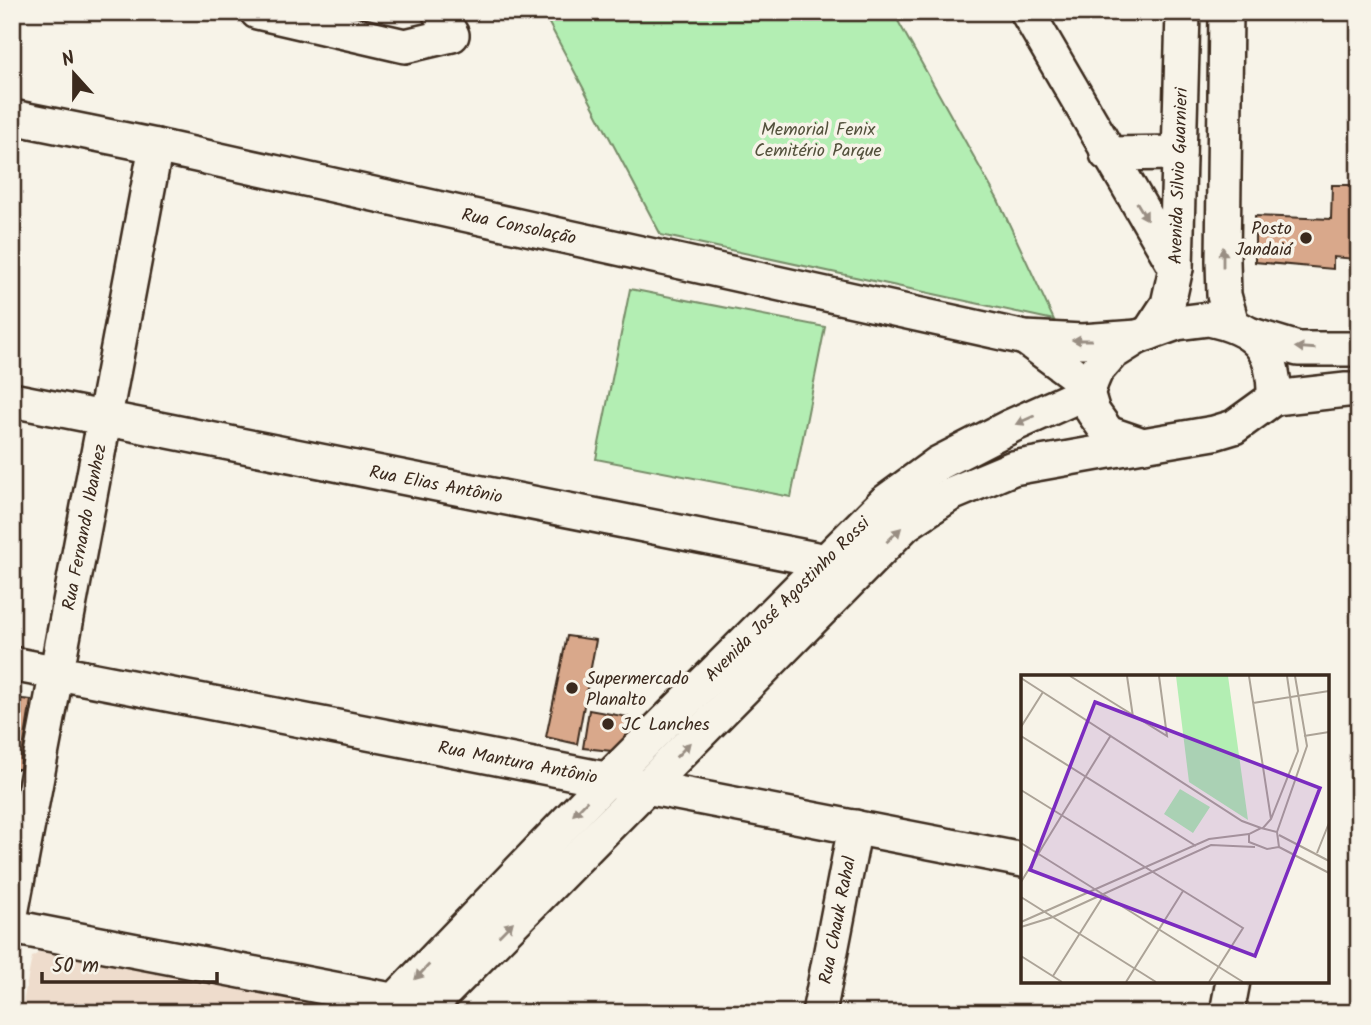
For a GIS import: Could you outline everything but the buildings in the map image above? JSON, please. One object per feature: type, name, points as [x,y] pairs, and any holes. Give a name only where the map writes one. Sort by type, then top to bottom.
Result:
[{"type":"street","points":[[257,12],[405,46],[452,35],[439,12]]},
{"type":"street","points":[[1027,12],[1107,154],[1176,268]]},
{"type":"street","name":"Avenida Silvio Guarnieri","points":[[1144,335],[1168,303],[1176,268],[1183,12]]},
{"type":"street","points":[[1226,12],[1224,295],[1242,329],[1267,353],[1275,375],[1274,398]]},
{"type":"street","name":"Rua Consolação","points":[[12,117],[156,146],[1025,338]]},
{"type":"street","name":"Rua Fernando Ibanhez","points":[[12,909],[156,146]]},
{"type":"street","points":[[1107,154],[1179,153]]},
{"type":"street","points":[[1359,349],[1298,349],[1209,319],[1177,323],[1144,335],[1111,354],[1096,370],[1088,389],[1093,412],[1108,433],[1143,445],[1234,427],[1274,398],[1359,390]]},
{"type":"street","points":[[1025,338],[1082,341],[1144,335]]},
{"type":"street","points":[[1025,338],[1088,389]]},
{"type":"street","name":"Avenida José Agostinho Rossi","points":[[424,1010],[608,779],[885,502],[937,464],[1088,389]]},
{"type":"street","name":"Rua Elias Antônio","points":[[12,400],[861,568]]},
{"type":"street","name":"Avenida José Agostinho Rossi","points":[[424,1010],[906,524],[951,494],[1013,468],[1143,445]]},
{"type":"street","name":"Rua Mantura Antônio","points":[[12,664],[1021,860]]},
{"type":"street","name":"Rua Chauk Rahal","points":[[819,1013],[855,827]]},
{"type":"street","points":[[12,927],[424,1010]]},
{"type":"street","points":[[1227,1013],[1233,983]]},
{"type":"shaded area","points":[[40,952],[362,1009],[358,1013],[21,1013],[32,957]]},
{"type":"green space","name":"Memorial Fenix Cemitério Parque","points":[[543,12],[893,12],[998,200],[1054,320],[661,235]]},
{"type":"green space","points":[[630,289],[825,327],[791,497],[596,459]]},
{"type":"place","name":"Posto Jandaiá","points":[[1306,238]]},
{"type":"place","name":"Supermercado Planalto","points":[[572,688]]},
{"type":"place","name":"JC Lanches","points":[[608,724]]}]
